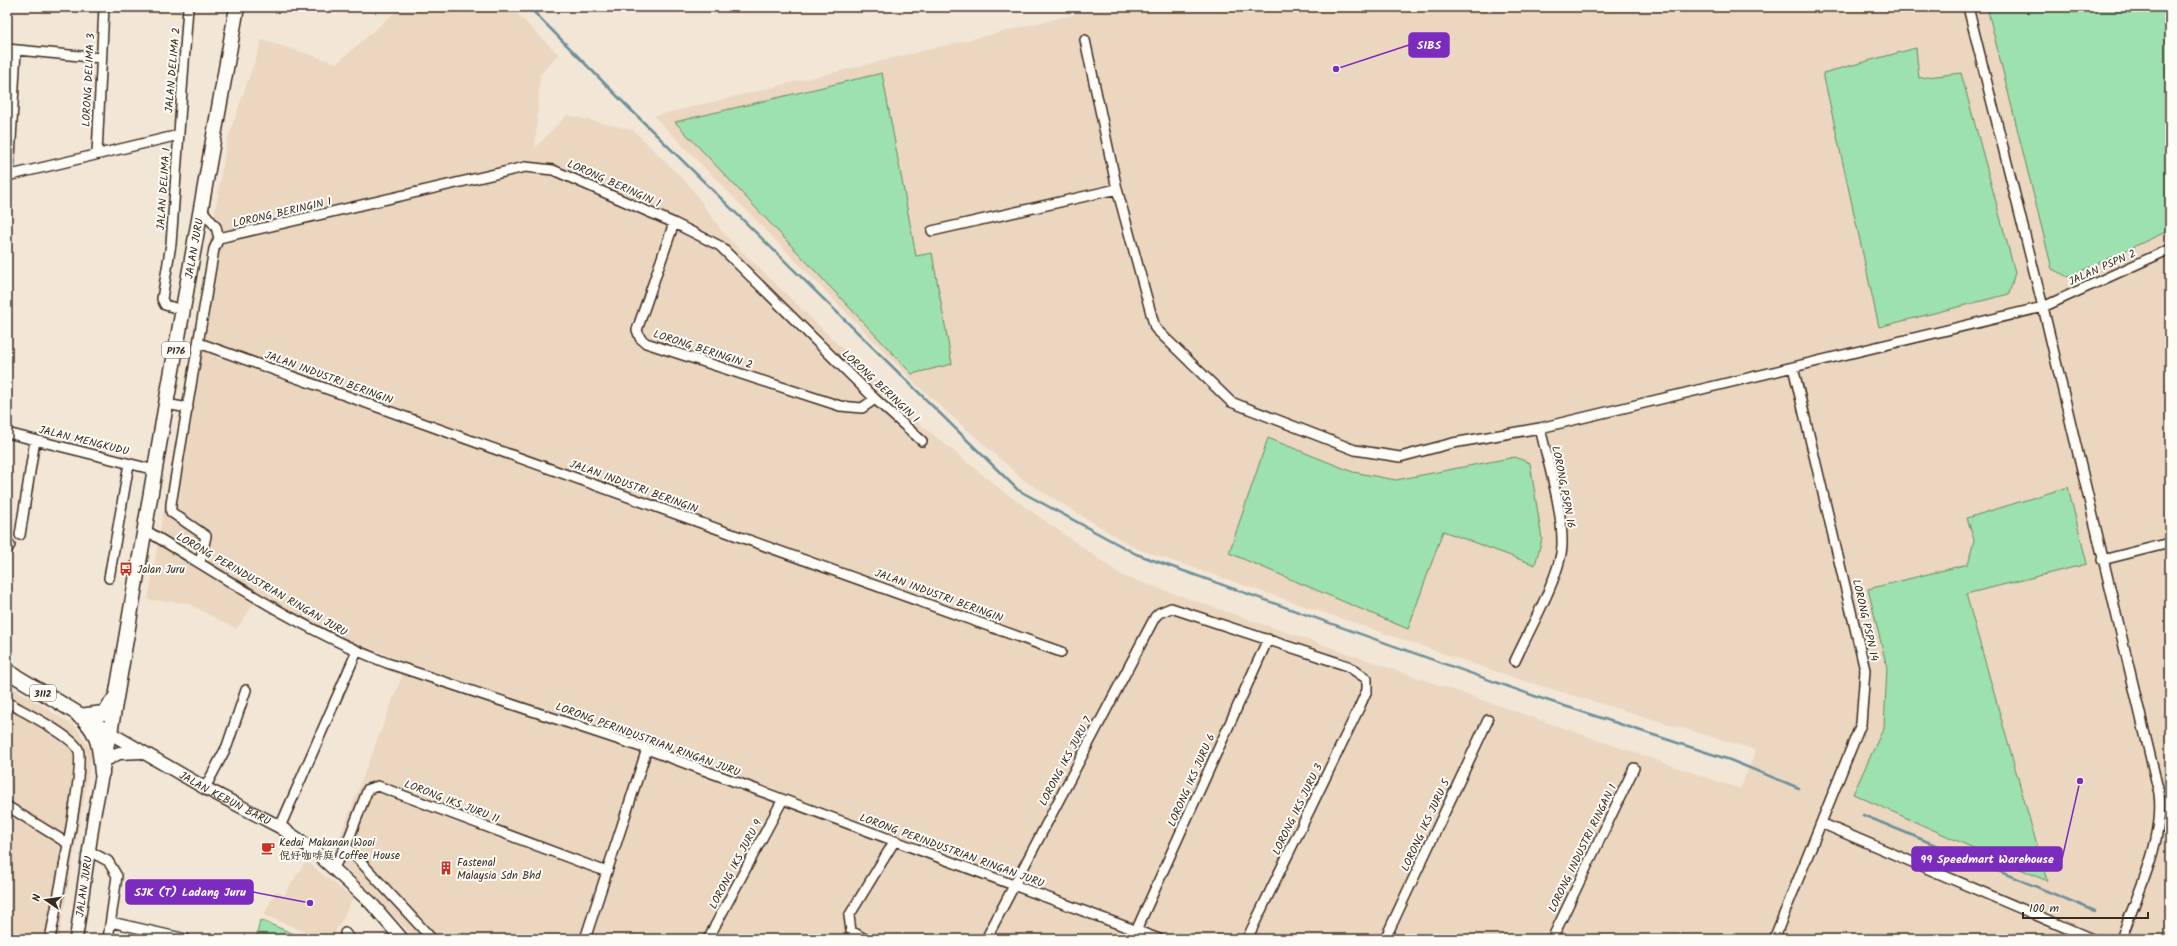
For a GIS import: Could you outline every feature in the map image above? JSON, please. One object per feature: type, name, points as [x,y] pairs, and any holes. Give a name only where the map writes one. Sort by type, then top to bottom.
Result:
[{"type":"main road","name":"JALAN JURU","points":[[110,733],[118,694],[166,404],[202,210],[237,7]]},
{"type":"main road","name":"3112","points":[[7,671],[79,716],[110,733]]},
{"type":"main road","points":[[79,716],[104,712],[118,694]]},
{"type":"main road","points":[[79,716],[94,731],[99,746],[103,767]]},
{"type":"street","name":"LORONG DELIMA 3","points":[[97,154],[104,7]]},
{"type":"street","name":"JALAN DELIMA 2","points":[[179,135],[188,7]]},
{"type":"street","points":[[1968,7],[2043,307],[2102,560],[2159,793],[2166,807],[2155,843],[2121,939]]},
{"type":"street","name":"JALAN PSPN 2","points":[[1085,40],[1116,189],[1156,328],[1231,402],[1355,450],[1400,457],[1453,444],[1540,428],[2043,307],[2170,249]]},
{"type":"street","points":[[8,176],[11,50],[101,58]]},
{"type":"street","name":"JALAN DELIMA 1","points":[[8,176],[179,135],[171,244],[162,301],[167,306],[183,310]]},
{"type":"street","name":"LORONG BERINGIN 1","points":[[218,238],[525,167],[553,170],[674,223],[720,246],[875,399],[922,441]]},
{"type":"street","points":[[932,231],[1116,189]]},
{"type":"street","points":[[202,210],[216,227],[218,238]]},
{"type":"street","name":"LORONG BERINGIN 2","points":[[674,223],[637,330],[640,338],[646,343],[840,406],[862,408],[875,399]]},
{"type":"street","name":"JALAN JURU","points":[[200,563],[206,536],[171,512],[214,249],[218,238]]},
{"type":"street","name":"JALAN INDUSTRI BERINGIN","points":[[199,343],[1061,652]]},
{"type":"street","name":"LORONG PSPN 14","points":[[1774,939],[1861,724],[1865,670],[1793,368]]},
{"type":"street","points":[[166,404],[188,408]]},
{"type":"street","name":"LORONG PSPN 16","points":[[1515,661],[1555,575],[1562,546],[1560,519],[1540,428]]},
{"type":"street","name":"JALAN MENGKUDU","points":[[7,433],[155,470]]},
{"type":"street","points":[[20,535],[35,440]]},
{"type":"street","points":[[109,578],[129,464]]},
{"type":"street","name":"LORONG PERINDUSTRIAN RINGAN JURU","points":[[145,530],[291,617],[357,651],[647,749],[782,801],[1013,884],[1158,939]]},
{"type":"street","points":[[2102,560],[2170,543]]},
{"type":"street","name":"LORONG IKS JURU 7","points":[[986,939],[1013,884],[1155,617],[1164,610],[1176,608],[1268,639]]},
{"type":"street","name":"LORONG IKS JURU 3","points":[[1247,939],[1367,690],[1367,679],[1348,666],[1268,639]]},
{"type":"street","name":"LORONG IKS JURU 6","points":[[1136,931],[1268,639]]},
{"type":"street","points":[[280,827],[357,651]]},
{"type":"street","points":[[205,788],[227,746],[246,690]]},
{"type":"street","points":[[7,702],[67,738],[78,749],[80,759],[50,939]]},
{"type":"street","name":"LORONG IKS JURU 5","points":[[1384,939],[1488,720]]},
{"type":"street","name":"JALAN JURU","points":[[76,939],[89,851],[110,733]]},
{"type":"street","name":"JALAN KEBUN BARU","points":[[110,733],[205,788],[280,827],[311,848],[334,867],[371,903],[402,939]]},
{"type":"street","points":[[586,939],[647,749]]},
{"type":"street","points":[[103,767],[119,753],[142,752]]},
{"type":"street","name":"LORONG INDUSTRI RINGAN 1","points":[[1552,939],[1634,768]]},
{"type":"street","name":"LORONG IKS JURU 11","points":[[334,867],[346,846],[368,789],[378,786],[607,872]]},
{"type":"street","name":"LORONG IKS JURU 9","points":[[708,939],[782,801]]},
{"type":"street","points":[[7,806],[67,842]]},
{"type":"street","points":[[1822,823],[2092,939]]},
{"type":"street","points":[[865,939],[851,931],[849,916],[894,842]]},
{"type":"street","points":[[346,846],[432,939]]},
{"type":"street","points":[[89,851],[108,861],[117,876],[108,939]]},
{"type":"street","points":[[111,922],[186,939]]},
{"type":"shaded area","points":[[401,7],[510,7],[558,54],[540,75],[535,148],[567,115],[633,130],[690,186],[723,233],[921,425],[1004,492],[1123,576],[1740,789],[1756,750],[1518,679],[1135,548],[1025,481],[918,386],[654,116],[1105,7],[2170,7],[2170,939],[416,939],[333,855],[407,663],[255,602],[236,629],[187,603],[148,600],[227,141],[262,40],[337,63]]},
{"type":"shaded area","points":[[7,684],[76,727],[92,752],[59,939],[7,939]]},
{"type":"shaded area","points":[[306,861],[353,898],[332,939],[324,939],[264,915],[276,891],[284,895]]},
{"type":"green space","points":[[1987,7],[2170,7],[2170,230],[2068,277],[2052,269]]},
{"type":"green space","points":[[1916,48],[1919,78],[1961,73],[2015,272],[2009,294],[1879,327],[1823,73]]},
{"type":"green space","points":[[882,73],[916,256],[932,253],[952,364],[912,374],[675,122]]},
{"type":"green space","points":[[1268,438],[1353,472],[1396,480],[1515,457],[1530,463],[1542,539],[1535,565],[1443,531],[1408,629],[1229,553]]},
{"type":"green space","points":[[2068,487],[2087,564],[1966,594],[2047,881],[1853,794],[1884,727],[1887,668],[1868,589],[1968,564],[1974,540],[1967,518]]},
{"type":"green space","points":[[260,920],[306,939],[256,939]]},
{"type":"waterway","points":[[529,7],[629,108],[1018,490],[1136,554],[1540,698],[1730,760],[1799,788]]},
{"type":"waterway","points":[[1863,815],[2095,911]]},
{"type":"waterway","points":[[2155,935],[2165,939]]},
{"type":"place","name":"SIBS","points":[[1336,69]]},
{"type":"place","name":"Jalan Juru","points":[[126,569]]},
{"type":"place","name":"99 Speedmart Warehouse","points":[[2080,781]]},
{"type":"place","name":"Kedai Makanan Wooi 倪好咖啡庭 Coffee House","points":[[268,848]]},
{"type":"place","name":"Fastenal Malaysia Sdn Bhd","points":[[446,868]]},
{"type":"place","name":"SJK (T) Ladang Juru","points":[[310,903]]}]
